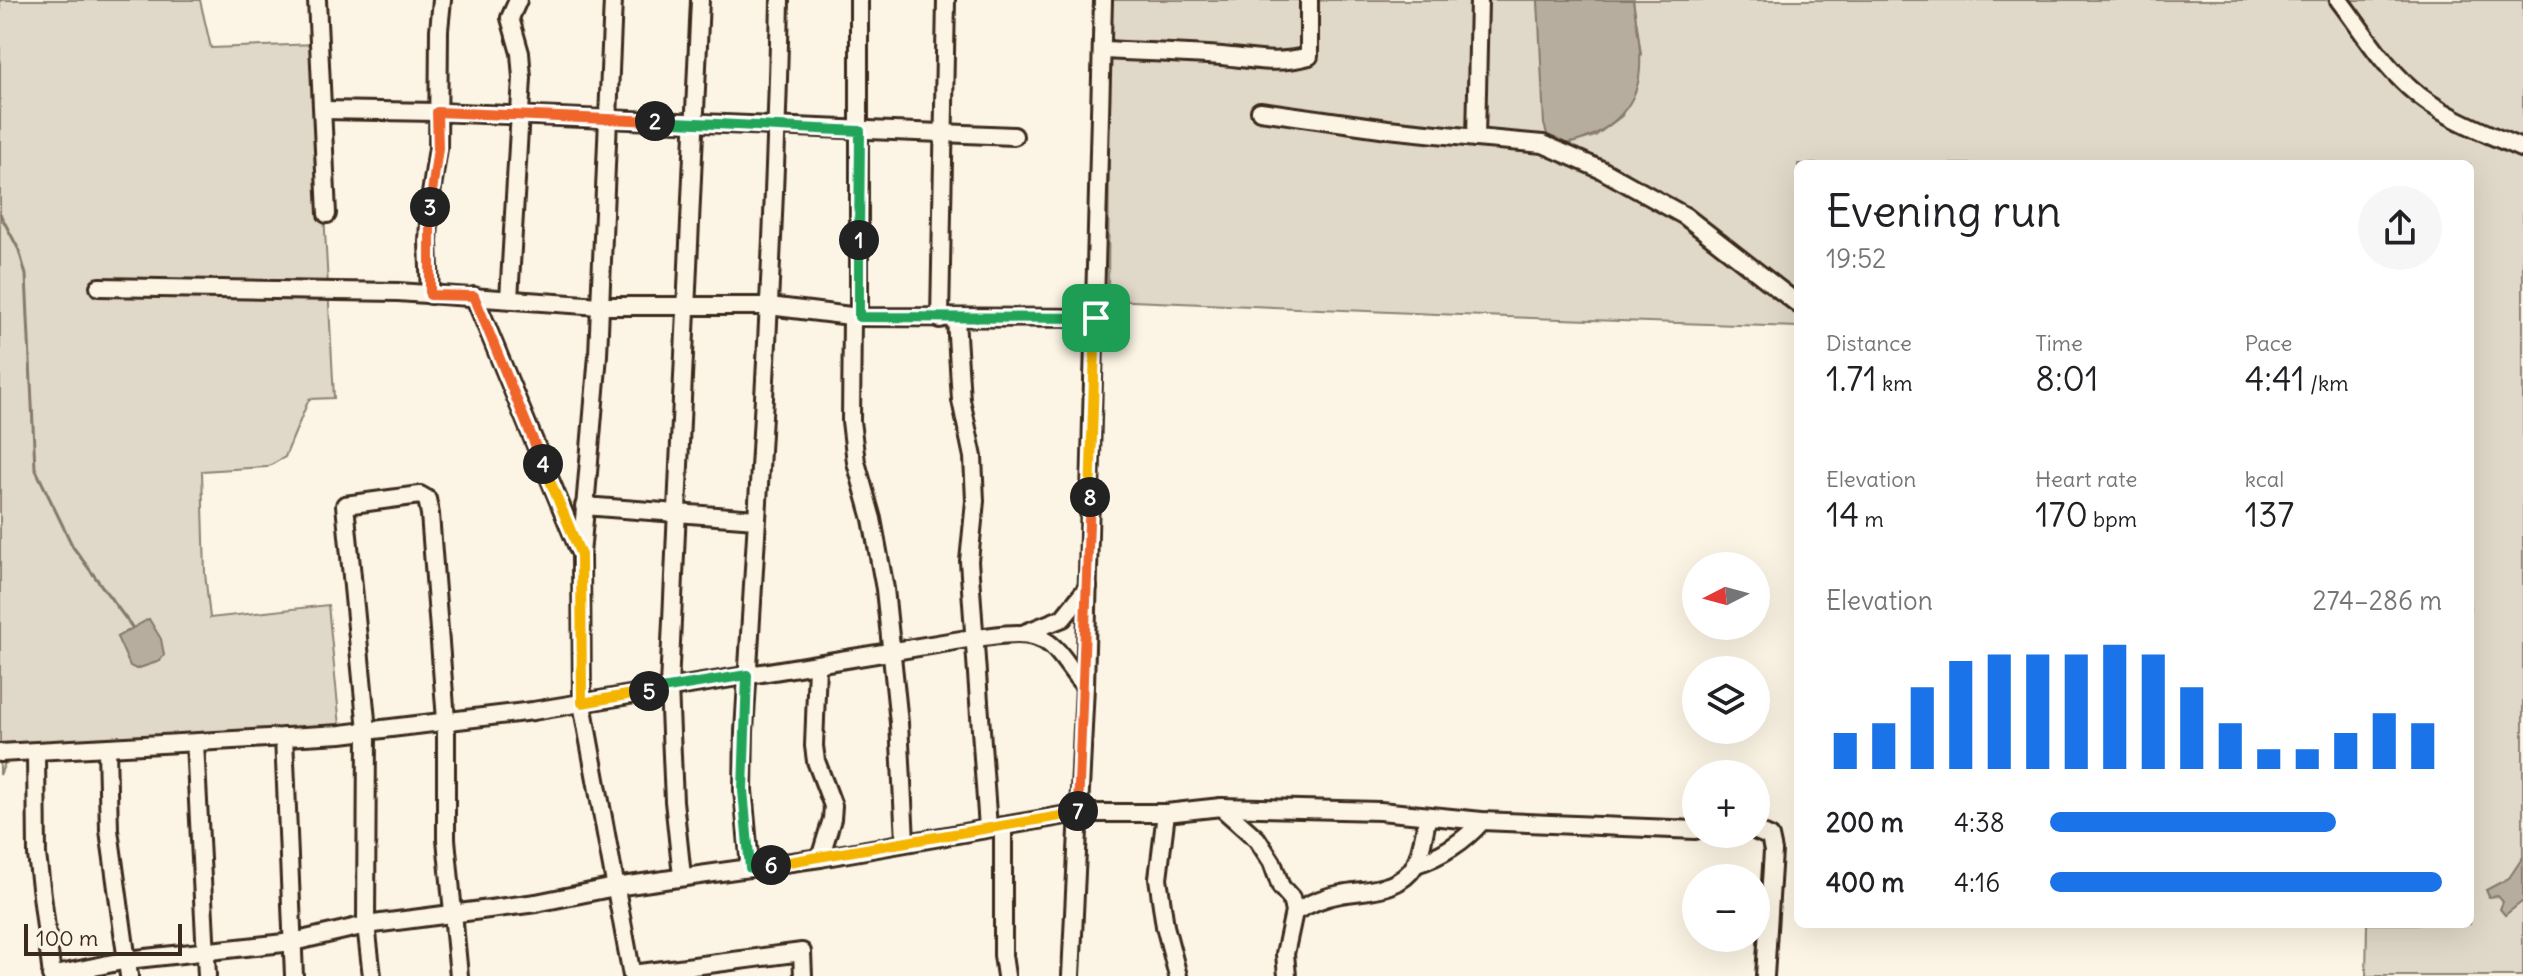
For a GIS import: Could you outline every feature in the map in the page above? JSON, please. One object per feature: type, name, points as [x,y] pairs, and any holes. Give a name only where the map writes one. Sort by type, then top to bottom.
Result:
[{"type":"street","points":[[317,0],[327,214]]},
{"type":"street","points":[[430,295],[428,242],[438,148],[442,0]]},
{"type":"street","points":[[509,299],[522,78],[520,53],[510,18],[518,0]]},
{"type":"street","points":[[613,0],[600,306],[581,555],[582,703],[632,975],[802,952],[803,976]]},
{"type":"street","points":[[682,876],[674,801],[669,687],[700,0]]},
{"type":"street","points":[[750,868],[743,790],[778,126],[780,0]]},
{"type":"street","points":[[859,0],[860,131],[851,421],[856,462],[872,519],[892,651],[905,841]]},
{"type":"street","points":[[946,0],[943,135],[948,319],[973,457],[975,501],[969,561],[973,638],[996,827],[1006,976]]},
{"type":"street","points":[[1071,976],[1085,686],[1103,0]]},
{"type":"street","points":[[1102,50],[1221,56],[1277,63],[1292,61],[1309,56],[1309,0]]},
{"type":"street","points":[[1476,138],[1479,0]]},
{"type":"street","points":[[2339,0],[2363,37],[2411,90],[2451,116],[2523,149]]},
{"type":"street","points":[[323,110],[1014,136]]},
{"type":"street","points":[[1260,111],[1388,129],[1543,144],[1602,170],[1685,216],[1794,301]]},
{"type":"street","points":[[99,287],[382,292],[600,306],[769,306],[856,317],[1096,318]]},
{"type":"street","points":[[474,296],[581,555]]},
{"type":"street","points":[[372,976],[366,925],[367,730],[345,505],[420,495],[427,499],[430,514],[446,720],[446,839],[459,976]]},
{"type":"street","points":[[584,506],[756,519]]},
{"type":"street","points":[[0,753],[284,737],[533,711],[973,638],[1025,633],[1063,618],[1088,587]]},
{"type":"street","points":[[1025,633],[1039,637],[1056,649],[1074,676],[1085,686]]},
{"type":"street","points":[[817,665],[814,746],[816,761],[833,806],[820,858]]},
{"type":"street","points":[[284,737],[294,976]]},
{"type":"street","points":[[195,743],[207,976]]},
{"type":"street","points":[[107,749],[109,830],[128,968]]},
{"type":"street","points":[[36,753],[37,855],[52,976],[128,968],[204,952],[293,942],[366,925],[536,903],[615,887],[820,858],[1078,813],[1166,813],[1221,807],[1380,811],[1482,821],[1682,829]]},
{"type":"street","points":[[1221,807],[1257,839],[1272,862],[1281,887],[1291,898],[1294,912],[1285,954],[1287,976]]},
{"type":"street","points":[[1166,813],[1158,878],[1165,926],[1178,976]]},
{"type":"street","points":[[1294,912],[1312,902],[1339,894],[1386,888],[1405,876],[1416,864],[1428,816]]},
{"type":"street","points":[[1416,864],[1428,861],[1469,836],[1482,821]]},
{"type":"street","points":[[1765,976],[1773,851],[1770,837]]},
{"type":"shaded area","points":[[0,0],[200,0],[211,48],[315,44],[334,398],[309,399],[285,457],[267,467],[202,471],[205,573],[210,618],[328,605],[340,726],[8,756],[0,775]],"holes":[[[149,619],[160,661],[136,669],[117,637]]]},
{"type":"shaded area","points":[[1110,0],[1538,0],[1550,144],[1565,145],[1595,136],[1622,116],[1641,54],[1633,0],[2523,0],[2523,976],[2366,976],[2367,928],[2474,928],[2474,160],[1794,160],[1794,327],[1108,300]]},
{"type":"shaded area","points":[[1538,0],[1633,0],[1640,53],[1638,85],[1622,113],[1588,138],[1550,144],[1544,124]]},
{"type":"shaded area","points":[[149,619],[161,639],[164,655],[160,661],[136,669],[130,666],[117,637]]},
{"type":"shaded area","points":[[2523,857],[2523,901],[2505,915],[2500,909],[2503,902],[2498,896],[2489,897],[2486,890],[2509,878]]},
{"type":"waterway","points":[[0,214],[19,250],[26,275],[35,468],[73,547],[132,627]]},
{"type":"route","points":[[437,112],[860,131],[859,317],[1096,318],[1078,813],[750,868],[743,790],[747,675],[582,703],[581,555],[474,296],[430,295],[428,242],[438,148],[437,112]]}]
